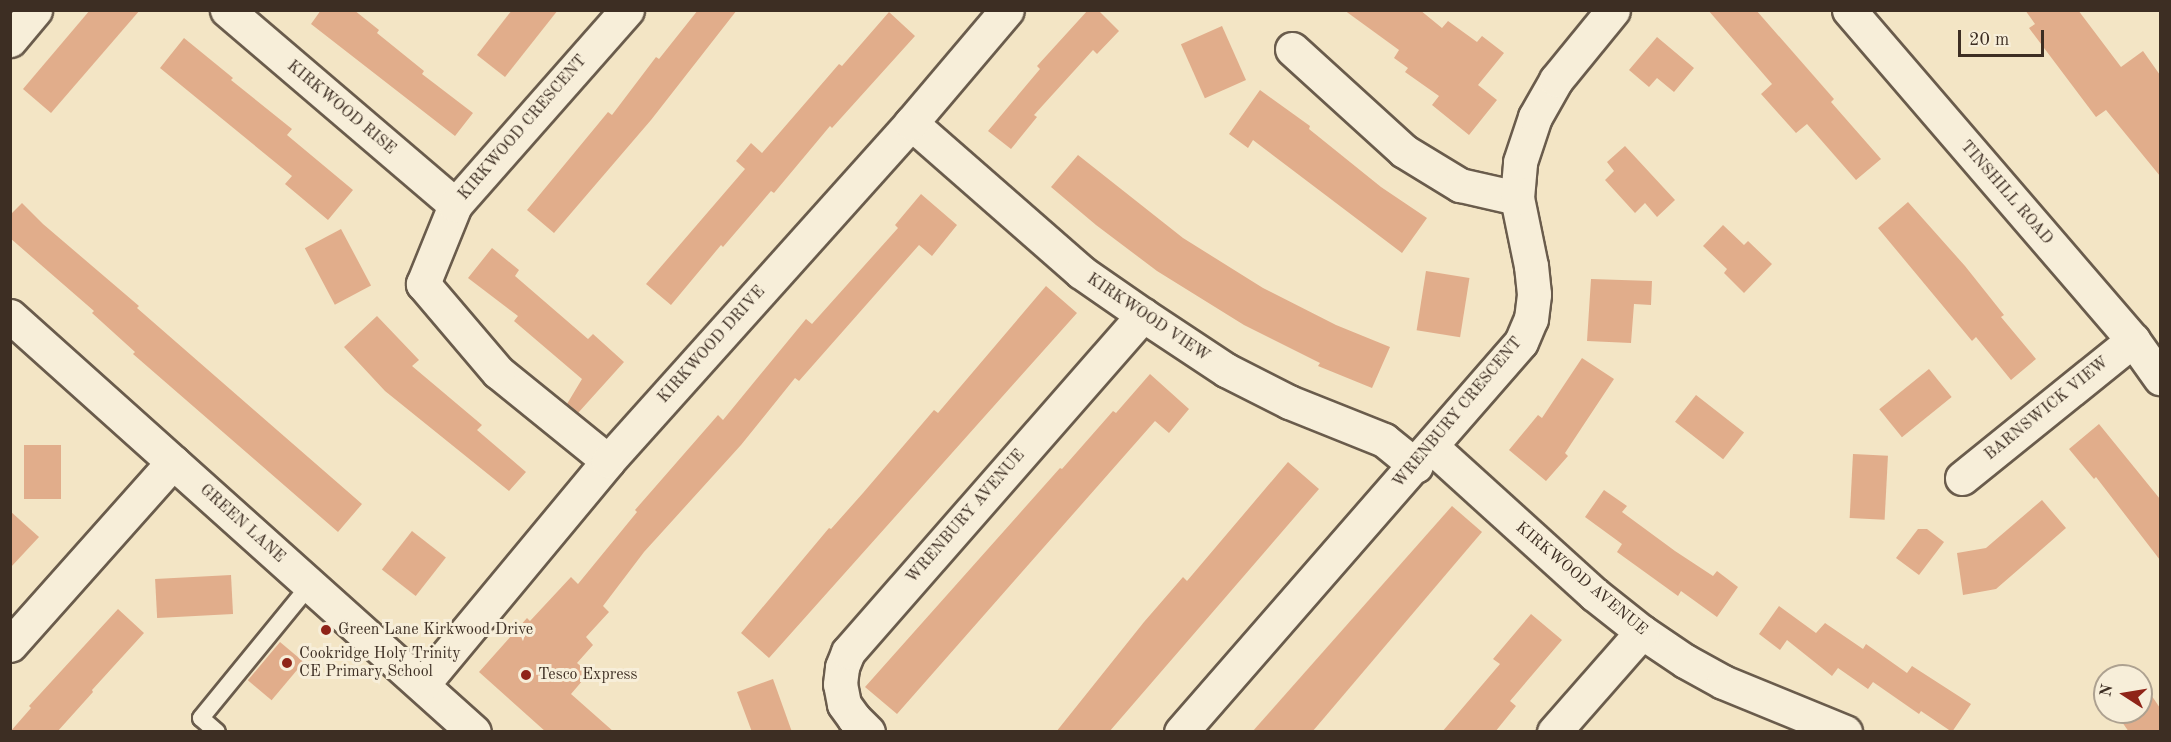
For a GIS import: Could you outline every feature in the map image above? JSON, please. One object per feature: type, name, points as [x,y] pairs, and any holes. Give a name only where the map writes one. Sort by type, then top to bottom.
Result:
[{"type":"street","points":[[10,40],[35,10]]},
{"type":"street","name":"KIRKWOOD RISE","points":[[227,10],[455,205]]},
{"type":"street","name":"KIRKWOOD CRESCENT","points":[[608,461],[498,372],[423,284],[455,205],[627,10]]},
{"type":"street","name":"KIRKWOOD DRIVE","points":[[423,684],[608,461],[910,123],[1007,10]]},
{"type":"street","name":"WRENBURY CRESCENT","points":[[1181,732],[1521,342],[1531,319],[1534,294],[1531,266],[1517,198],[1520,162],[1535,117],[1556,80],[1613,10]]},
{"type":"street","name":"TINSHILL ROAD","points":[[1849,10],[2133,340],[2160,378]]},
{"type":"street","points":[[1292,49],[1404,151],[1460,185],[1517,198]]},
{"type":"street","name":"KIRKWOOD VIEW","points":[[910,123],[1081,272],[1226,370],[1289,402],[1424,456]]},
{"type":"street","name":"WRENBURY AVENUE","points":[[868,732],[844,704],[840,684],[842,667],[848,652],[1143,315]]},
{"type":"street","name":"GREEN LANE","points":[[10,316],[474,732]]},
{"type":"street","name":"BARNSWICK VIEW","points":[[1962,478],[2133,340]]},
{"type":"street","name":"KIRKWOOD AVENUE","points":[[1424,456],[1642,632],[1685,661],[1723,681],[1845,732]]},
{"type":"street","points":[[10,645],[173,462]]},
{"type":"street","points":[[1554,732],[1642,632]]},
{"type":"lane","points":[[216,732],[201,718],[310,585]]},
{"type":"building","points":[[90,10],[140,10],[51,113],[23,89]]},
{"type":"building","points":[[321,10],[354,10],[379,30],[377,33],[424,71],[422,74],[473,113],[455,136],[311,24]]},
{"type":"building","points":[[512,10],[558,10],[505,77],[477,55]]},
{"type":"building","points":[[698,10],[737,10],[651,120],[554,233],[527,210],[608,112],[612,115],[656,57],[659,59]]},
{"type":"building","points":[[1088,10],[1098,10],[1119,31],[1097,54],[1093,50],[1034,115],[1037,117],[1011,149],[988,131],[1040,69],[1037,66]]},
{"type":"building","points":[[1344,10],[1420,10],[1442,28],[1448,21],[1477,42],[1482,36],[1504,53],[1478,85],[1497,100],[1469,135],[1432,105],[1439,96],[1405,72],[1408,68],[1394,58],[1399,50]]},
{"type":"building","points":[[1708,10],[1756,10],[1834,99],[1831,102],[1881,159],[1856,180],[1807,124],[1796,133],[1761,94],[1772,84]]},
{"type":"building","points":[[2025,10],[2078,10],[2121,67],[2143,51],[2160,75],[2160,176],[2106,110],[2096,117],[2029,28],[2035,24]]},
{"type":"building","points":[[889,12],[915,36],[832,128],[830,126],[774,193],[771,191],[723,247],[721,245],[671,305],[646,284],[745,169],[736,161],[751,143],[762,153],[839,64],[842,66]]},
{"type":"building","points":[[1222,26],[1246,80],[1205,98],[1181,44]]},
{"type":"building","points":[[1657,37],[1694,68],[1674,92],[1657,78],[1649,87],[1629,70]]},
{"type":"building","points":[[184,38],[233,78],[231,80],[292,129],[287,135],[353,190],[328,220],[285,184],[292,176],[160,68]]},
{"type":"building","points":[[1260,90],[1310,126],[1309,129],[1381,187],[1427,218],[1402,253],[1253,140],[1248,148],[1229,134]]},
{"type":"building","points":[[1625,146],[1675,200],[1657,217],[1645,203],[1635,213],[1605,180],[1614,171],[1607,162]]},
{"type":"building","points":[[1078,155],[1183,238],[1263,288],[1336,325],[1390,347],[1372,388],[1318,366],[1320,363],[1244,325],[1157,271],[1096,225],[1051,187]]},
{"type":"building","points":[[921,194],[957,225],[932,256],[919,245],[799,381],[795,378],[741,445],[644,552],[603,606],[609,612],[586,637],[593,645],[577,663],[589,673],[571,694],[614,732],[546,732],[479,672],[527,618],[530,621],[571,577],[578,584],[637,512],[635,510],[718,415],[723,420],[806,319],[812,324],[898,228],[895,225]]},
{"type":"building","points":[[1908,202],[1965,266],[2004,315],[2001,317],[2036,359],[2011,380],[1976,337],[1972,341],[1878,228]]},
{"type":"building","points":[[22,203],[43,224],[139,306],[137,308],[362,504],[338,532],[133,354],[135,352],[92,313],[94,311],[10,238],[10,215]]},
{"type":"building","points":[[1723,225],[1744,245],[1748,241],[1772,264],[1744,293],[1724,273],[1727,269],[1703,246]]},
{"type":"building","points":[[341,229],[371,286],[335,305],[305,248]]},
{"type":"building","points":[[492,248],[519,270],[515,276],[588,339],[593,334],[624,362],[578,413],[567,404],[582,379],[514,321],[518,316],[468,278]]},
{"type":"building","points":[[1426,271],[1469,278],[1460,337],[1417,330]]},
{"type":"building","points":[[1591,279],[1652,281],[1651,305],[1634,304],[1631,343],[1587,341]]},
{"type":"building","points":[[1046,286],[1077,313],[769,658],[741,633],[829,528],[831,529],[934,410],[938,413]]},
{"type":"building","points":[[377,316],[419,360],[412,366],[482,425],[477,430],[526,472],[509,491],[385,391],[344,347]]},
{"type":"building","points":[[1582,358],[1614,379],[1565,453],[1568,456],[1546,481],[1509,450],[1538,415],[1542,418]]},
{"type":"building","points":[[1929,369],[1952,397],[1902,437],[1879,409]]},
{"type":"building","points":[[1150,374],[1189,409],[1169,433],[1155,421],[897,714],[865,687],[1060,468],[1062,469],[1113,411],[1116,413]]},
{"type":"building","points":[[1696,395],[1744,433],[1723,459],[1675,422]]},
{"type":"building","points":[[2099,424],[2160,499],[2160,560],[2096,477],[2094,479],[2069,449]]},
{"type":"building","points":[[24,445],[61,445],[61,499],[24,499]]},
{"type":"building","points":[[1853,454],[1888,456],[1885,520],[1850,518]]},
{"type":"building","points":[[1288,462],[1319,489],[1109,732],[1056,732],[1144,622],[1183,577],[1187,581]]},
{"type":"building","points":[[1604,490],[1627,506],[1622,512],[1675,551],[1713,576],[1717,571],[1738,587],[1717,617],[1681,591],[1678,596],[1617,552],[1622,544],[1585,517]]},
{"type":"building","points":[[2042,500],[2066,528],[1996,589],[1963,595],[1957,553],[1986,548]]},
{"type":"building","points":[[1452,506],[1482,532],[1312,732],[1252,732]]},
{"type":"building","points":[[10,511],[39,537],[10,568]]},
{"type":"building","points":[[1918,529],[1927,529],[1944,542],[1919,575],[1896,558]]},
{"type":"building","points":[[412,531],[446,557],[416,596],[382,570]]},
{"type":"building","points":[[231,575],[233,614],[157,618],[155,579]]},
{"type":"building","points":[[1779,606],[1816,633],[1825,623],[1863,649],[1866,644],[1907,673],[1912,666],[1971,704],[1952,732],[1921,711],[1919,714],[1873,682],[1868,689],[1838,668],[1832,676],[1787,640],[1780,650],[1759,634]]},
{"type":"building","points":[[118,609],[144,633],[92,690],[93,692],[57,732],[10,732],[31,708],[29,706]]},
{"type":"building","points":[[1531,614],[1562,640],[1510,701],[1516,706],[1495,732],[1442,732],[1500,664],[1493,659]]},
{"type":"building","points":[[280,642],[304,662],[272,700],[248,680]]},
{"type":"building","points":[[773,679],[792,732],[752,732],[737,692]]},
{"type":"building","points":[[2153,698],[2160,708],[2160,732],[2129,732],[2123,724],[2153,724]]},
{"type":"place","name":"Green Lane Kirkwood Drive","points":[[326,630]]},
{"type":"place","name":"Cookridge Holy Trinity CE Primary School","points":[[287,663]]},
{"type":"place","name":"Tesco Express","points":[[526,675]]}]
